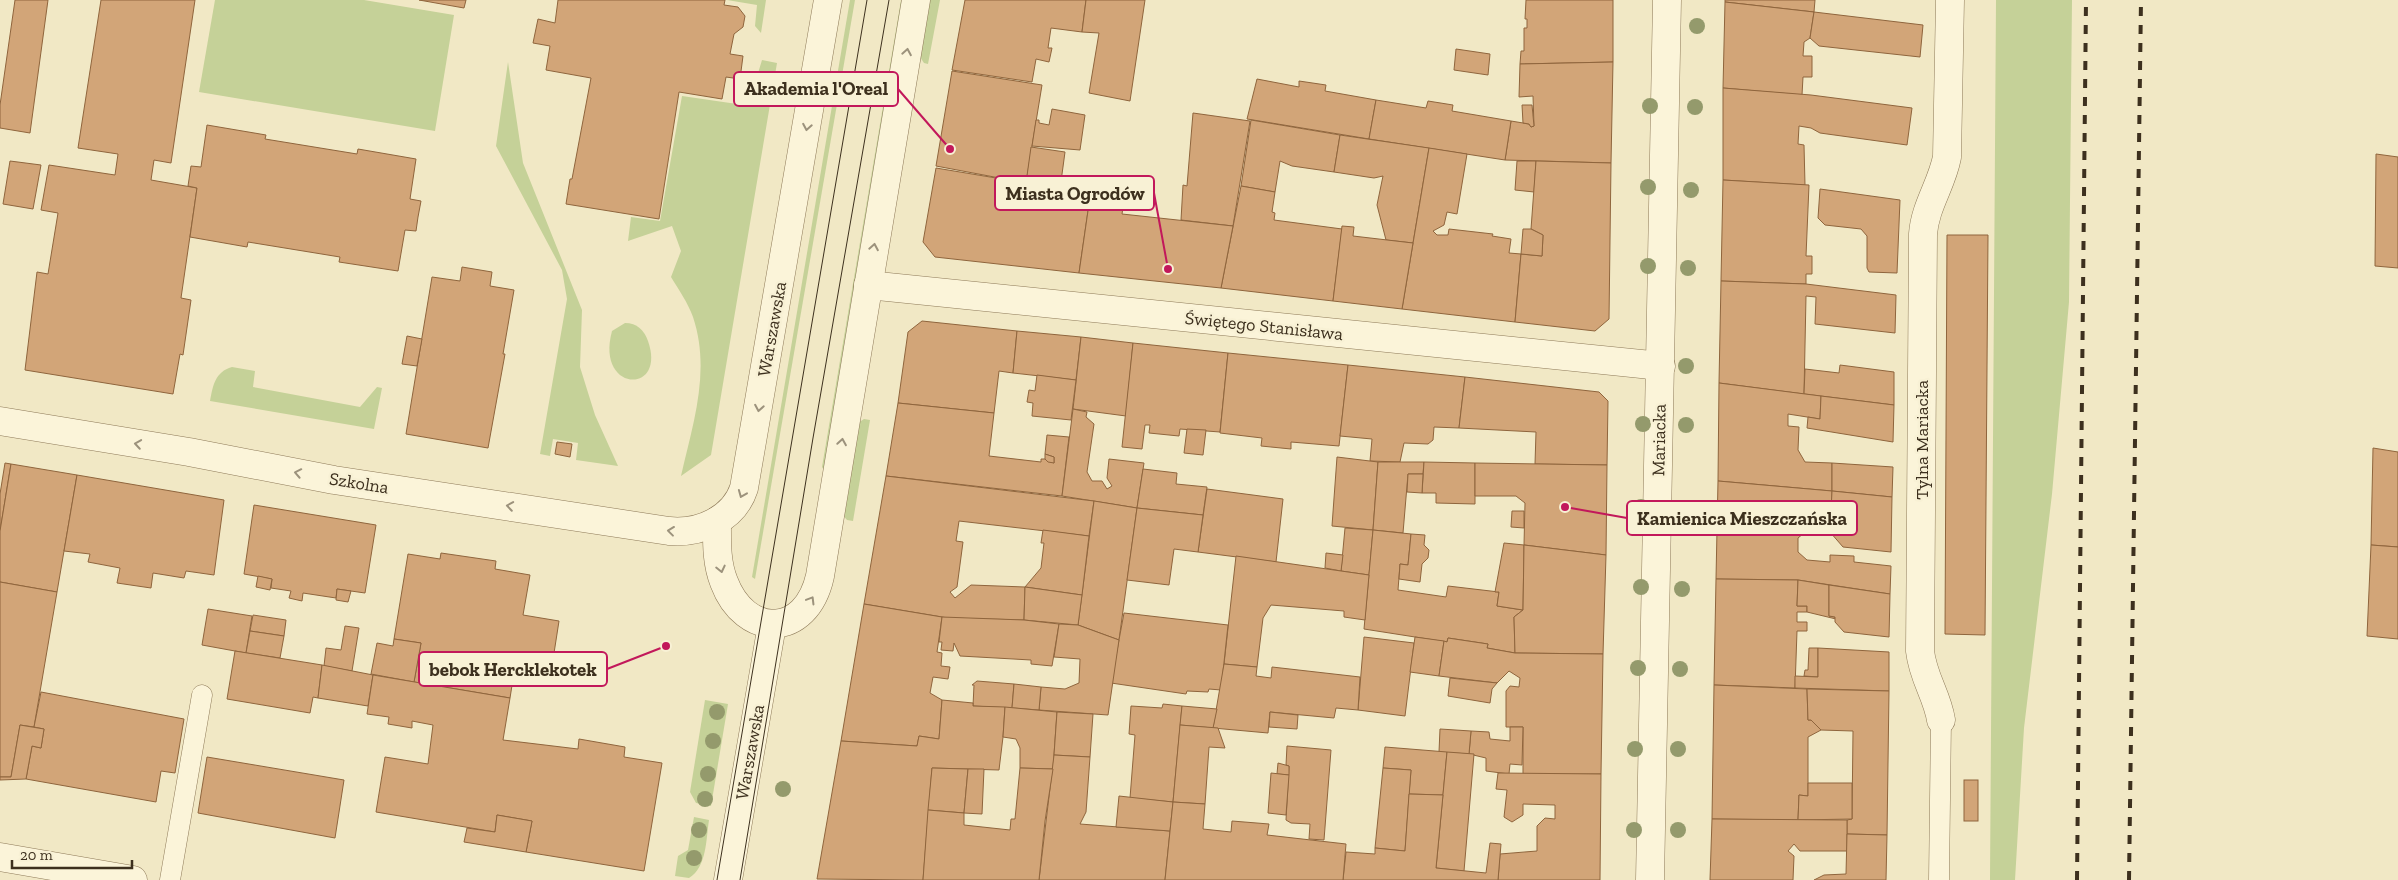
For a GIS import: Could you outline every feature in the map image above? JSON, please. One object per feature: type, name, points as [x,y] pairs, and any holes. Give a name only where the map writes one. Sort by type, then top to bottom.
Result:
[{"type":"street","name":"Warszawska","points":[[717,521],[736,506],[744,488],[828,0]]},
{"type":"street","points":[[717,521],[719,563],[724,581],[731,596],[744,611],[772,625],[783,623],[797,616],[810,604],[817,590],[916,0]]},
{"type":"street","name":"Mariacka","points":[[1650,880],[1667,0]]},
{"type":"street","name":"Tylna Mariacka","points":[[1941,720],[1924,676],[1920,651],[1923,234],[1927,210],[1943,178],[1947,157],[1950,0]]},
{"type":"street","name":"Świętego Stanisława","points":[[868,285],[1661,366]]},
{"type":"street","name":"Szkolna","points":[[0,421],[189,452],[334,480],[669,531],[693,531],[717,521]]},
{"type":"street","name":"Warszawska","points":[[728,880],[772,625]]},
{"type":"street","points":[[0,857],[133,880]]},
{"type":"lane","points":[[170,880],[202,695]]},
{"type":"lane","name":"Tylna Mariacka","points":[[1939,880],[1941,720]]},
{"type":"green space","points":[[215,0],[364,0],[454,15],[435,131],[199,92]]},
{"type":"green space","points":[[727,0],[766,0],[761,33],[755,26],[757,5]]},
{"type":"green space","points":[[850,0],[855,0],[755,579],[752,577]]},
{"type":"green space","points":[[901,0],[906,0],[824,470],[822,467]]},
{"type":"green space","points":[[930,0],[940,0],[928,64],[924,63],[920,57]]},
{"type":"green space","points":[[1996,0],[2072,0],[2069,302],[2052,494],[2024,728],[2015,880],[1990,880]]},
{"type":"green space","points":[[762,60],[777,63],[711,455],[681,476],[698,397],[700,357],[698,337],[691,312],[671,277],[681,251],[672,226],[628,241],[631,217],[660,221],[682,96],[737,104],[749,103]]},
{"type":"green space","points":[[508,62],[523,163],[582,310],[580,367],[595,415],[618,466],[576,460],[578,443],[553,439],[550,456],[540,454],[567,299],[562,270],[496,146]]},
{"type":"green space","points":[[625,323],[633,324],[640,328],[648,341],[651,359],[648,371],[640,378],[631,380],[621,376],[613,366],[609,351],[612,331]]},
{"type":"green space","points":[[232,367],[255,371],[253,387],[360,407],[377,387],[382,388],[374,429],[210,401],[218,376],[226,369]]},
{"type":"green space","points":[[864,419],[870,420],[853,521],[847,520],[842,514],[858,423]]},
{"type":"green space","points":[[705,700],[728,704],[711,806],[696,803],[690,792]]},
{"type":"green space","points":[[694,817],[709,820],[705,852],[699,867],[689,878],[675,876],[678,856],[688,850]]},
{"type":"building","points":[[15,0],[48,0],[30,133],[0,128],[0,105]]},
{"type":"building","points":[[101,0],[195,0],[171,163],[154,160],[151,180],[197,188],[181,298],[191,300],[183,355],[180,354],[173,394],[25,370],[37,272],[48,274],[58,213],[41,210],[49,165],[115,175],[118,154],[78,148]]},
{"type":"building","points":[[419,0],[466,0],[464,8]]},
{"type":"building","points":[[558,0],[725,0],[724,5],[738,7],[745,16],[743,27],[734,34],[730,54],[743,56],[740,79],[726,77],[722,99],[679,92],[659,219],[566,204],[591,78],[546,70],[550,46],[533,43],[538,19],[555,23]]},
{"type":"building","points":[[965,0],[1086,0],[1082,32],[1051,28],[1048,48],[1052,48],[1049,62],[1036,59],[1032,82],[952,70]]},
{"type":"building","points":[[1086,0],[1145,0],[1130,101],[1089,93],[1099,33],[1082,32]]},
{"type":"building","points":[[1526,0],[1613,0],[1613,62],[1520,64],[1521,51],[1524,51],[1524,28],[1527,28],[1527,19],[1525,19]]},
{"type":"building","points":[[1725,0],[1815,0],[1814,12],[1725,2]]},
{"type":"building","points":[[1725,2],[1814,12],[1810,38],[1804,42],[1803,56],[1812,56],[1812,77],[1803,77],[1802,95],[1723,88]]},
{"type":"building","points":[[1814,12],[1923,25],[1920,57],[1819,46],[1810,38]]},
{"type":"building","points":[[1456,49],[1490,54],[1488,75],[1454,70]]},
{"type":"building","points":[[1613,62],[1611,163],[1505,160],[1511,121],[1529,124],[1531,127],[1534,126],[1533,96],[1519,97],[1520,64]]},
{"type":"building","points":[[952,71],[1042,85],[1026,183],[936,166]]},
{"type":"building","points":[[1257,79],[1299,87],[1299,81],[1326,85],[1325,91],[1376,100],[1369,139],[1247,119]]},
{"type":"building","points":[[1723,88],[1811,95],[1912,108],[1907,145],[1820,133],[1811,128],[1799,126],[1798,144],[1804,145],[1805,185],[1723,180]]},
{"type":"building","points":[[1376,100],[1426,108],[1428,101],[1453,105],[1452,111],[1511,121],[1505,160],[1369,139]]},
{"type":"building","points":[[1522,105],[1532,105],[1534,126],[1531,127],[1529,124],[1523,123]]},
{"type":"building","points":[[1052,109],[1085,115],[1080,150],[1032,146],[1036,120],[1039,120],[1039,123],[1049,125]]},
{"type":"building","points":[[1193,113],[1250,121],[1233,226],[1181,220],[1183,185],[1187,186]]},
{"type":"building","points":[[1251,120],[1340,135],[1334,172],[1292,166],[1280,161],[1275,192],[1241,186]]},
{"type":"building","points":[[207,125],[266,135],[265,139],[357,154],[358,149],[416,159],[410,199],[421,201],[416,231],[405,230],[398,271],[339,262],[340,257],[248,242],[247,247],[190,237],[197,188],[188,186],[191,166],[201,167]]},
{"type":"building","points":[[1340,135],[1429,148],[1413,243],[1386,240],[1377,205],[1383,176],[1374,178],[1334,172]]},
{"type":"building","points":[[1031,147],[1065,152],[1060,189],[1026,183]]},
{"type":"building","points":[[1429,148],[1467,154],[1457,214],[1447,212],[1444,225],[1433,231],[1437,235],[1448,235],[1449,229],[1493,234],[1492,236],[1511,239],[1509,253],[1521,254],[1515,322],[1402,309]]},
{"type":"building","points":[[2376,154],[2398,157],[2398,268],[2375,266]]},
{"type":"building","points":[[10,161],[41,165],[33,209],[3,204]]},
{"type":"building","points":[[1517,161],[1536,161],[1534,192],[1515,190]]},
{"type":"building","points":[[1536,161],[1611,163],[1609,319],[1595,331],[1515,322],[1521,254],[1542,256],[1543,235],[1531,229]]},
{"type":"building","points":[[936,168],[1020,182],[1017,201],[1068,209],[1071,189],[1091,190],[1079,273],[935,257],[923,242]]},
{"type":"building","points":[[1723,180],[1809,185],[1806,256],[1812,256],[1812,274],[1806,274],[1806,284],[1721,281]]},
{"type":"building","points":[[1241,186],[1275,192],[1272,212],[1275,213],[1274,220],[1342,229],[1333,301],[1221,288]]},
{"type":"building","points":[[1820,189],[1900,200],[1897,273],[1869,272],[1867,268],[1867,236],[1861,229],[1825,225],[1818,218]]},
{"type":"building","points":[[1091,190],[1125,194],[1122,214],[1233,226],[1221,288],[1079,273]]},
{"type":"building","points":[[1342,226],[1354,227],[1353,236],[1413,243],[1402,309],[1333,301]]},
{"type":"building","points":[[1523,229],[1531,229],[1543,235],[1542,256],[1521,254]]},
{"type":"building","points":[[1947,235],[1988,235],[1985,635],[1945,634]]},
{"type":"building","points":[[462,267],[492,272],[490,286],[514,290],[503,354],[505,354],[488,448],[406,434],[432,277],[460,281]]},
{"type":"building","points":[[1721,281],[1806,284],[1896,295],[1895,333],[1815,324],[1816,297],[1806,296],[1804,394],[1719,383]]},
{"type":"building","points":[[922,321],[1017,331],[1013,373],[999,371],[994,413],[898,403],[908,332]]},
{"type":"building","points":[[1017,331],[1081,337],[1076,380],[1013,373]]},
{"type":"building","points":[[407,336],[422,339],[417,366],[402,364]]},
{"type":"building","points":[[1081,337],[1133,343],[1126,416],[1073,409]]},
{"type":"building","points":[[1133,343],[1228,353],[1220,432],[1180,429],[1179,436],[1149,433],[1150,425],[1145,425],[1142,449],[1122,447]]},
{"type":"building","points":[[1228,353],[1348,365],[1339,446],[1291,442],[1291,449],[1261,446],[1262,438],[1220,433]]},
{"type":"building","points":[[1348,365],[1465,377],[1459,428],[1434,427],[1433,440],[1428,444],[1404,443],[1400,462],[1370,461],[1372,439],[1340,436]]},
{"type":"building","points":[[1840,365],[1894,372],[1894,405],[1804,394],[1805,369],[1839,373]]},
{"type":"building","points":[[1037,375],[1076,380],[1071,420],[1032,416],[1033,403],[1027,402],[1029,390],[1035,391]]},
{"type":"building","points":[[1465,377],[1599,392],[1608,401],[1607,465],[1535,464],[1536,432],[1459,428]]},
{"type":"building","points":[[1719,383],[1821,396],[1820,419],[1788,414],[1788,426],[1799,427],[1798,450],[1805,462],[1832,463],[1832,491],[1718,481]]},
{"type":"building","points":[[1821,396],[1894,405],[1893,442],[1807,428],[1808,417],[1820,419]]},
{"type":"building","points":[[898,403],[994,413],[989,456],[1041,462],[1041,459],[1045,459],[1054,463],[1054,457],[1045,454],[1047,435],[1069,437],[1062,496],[886,476]]},
{"type":"building","points":[[1073,409],[1087,412],[1086,417],[1094,424],[1087,472],[1092,481],[1102,481],[1107,489],[1112,486],[1107,478],[1109,459],[1144,463],[1137,508],[1062,496]]},
{"type":"building","points":[[1187,429],[1206,430],[1203,455],[1184,453]]},
{"type":"building","points":[[557,442],[572,444],[570,457],[555,454]]},
{"type":"building","points":[[2373,448],[2398,452],[2398,547],[2371,545]]},
{"type":"building","points":[[1045,454],[1054,457],[1054,463],[1048,462],[1045,459]]},
{"type":"building","points":[[1337,457],[1378,462],[1373,530],[1332,526]]},
{"type":"building","points":[[1378,462],[1424,462],[1423,474],[1408,474],[1403,533],[1373,530]]},
{"type":"building","points":[[1424,462],[1475,463],[1475,504],[1436,503],[1436,493],[1422,493]]},
{"type":"building","points":[[5,463],[11,464],[0,531],[0,494]]},
{"type":"building","points":[[1475,463],[1607,465],[1606,555],[1524,545],[1525,503],[1516,496],[1475,496]]},
{"type":"building","points":[[1832,463],[1893,467],[1892,497],[1832,491]]},
{"type":"building","points":[[11,464],[77,475],[57,592],[0,582],[0,531]]},
{"type":"building","points":[[1143,469],[1177,473],[1176,484],[1207,487],[1203,515],[1137,508]]},
{"type":"building","points":[[1408,474],[1423,474],[1422,493],[1407,492]]},
{"type":"building","points":[[77,475],[224,500],[214,575],[186,571],[184,578],[153,573],[151,588],[117,583],[120,568],[88,562],[90,554],[64,551]]},
{"type":"building","points":[[886,476],[1094,501],[1089,536],[959,521],[956,541],[963,542],[957,587],[950,592],[955,598],[971,585],[1025,587],[1024,620],[948,618],[864,604]]},
{"type":"building","points":[[1718,481],[1832,491],[1831,518],[1810,518],[1807,507],[1794,516],[1798,519],[1798,526],[1804,533],[1798,538],[1798,552],[1807,560],[1830,562],[1830,555],[1854,556],[1854,562],[1891,566],[1890,594],[1798,580],[1716,579]]},
{"type":"building","points":[[1207,489],[1283,499],[1276,562],[1198,552]]},
{"type":"building","points":[[1832,491],[1892,497],[1891,552],[1843,547],[1830,532]]},
{"type":"building","points":[[1094,501],[1137,508],[1119,640],[1078,625]]},
{"type":"building","points":[[254,505],[376,525],[365,593],[337,589],[336,598],[303,593],[302,601],[289,598],[291,591],[271,588],[272,579],[244,574]]},
{"type":"building","points":[[1137,508],[1203,515],[1198,552],[1174,549],[1169,585],[1127,580]]},
{"type":"building","points":[[1512,511],[1524,511],[1524,528],[1511,527]]},
{"type":"building","points":[[1345,528],[1373,530],[1369,575],[1341,571]]},
{"type":"building","points":[[1043,530],[1089,536],[1082,595],[1025,587],[1041,568],[1044,543],[1041,543]]},
{"type":"building","points":[[1373,530],[1411,534],[1408,565],[1400,564],[1398,590],[1446,597],[1448,586],[1499,592],[1497,606],[1523,610],[1514,617],[1515,653],[1487,648],[1488,644],[1448,638],[1447,642],[1364,629]]},
{"type":"building","points":[[1411,534],[1425,535],[1424,545],[1429,550],[1428,558],[1422,564],[1420,582],[1399,579],[1400,564],[1408,565]]},
{"type":"building","points":[[1504,543],[1524,545],[1523,610],[1497,606],[1499,592],[1495,592]]},
{"type":"building","points":[[1524,545],[1606,555],[1603,654],[1515,653],[1514,617],[1523,610]]},
{"type":"building","points":[[2371,545],[2398,547],[2398,639],[2367,636]]},
{"type":"building","points":[[441,553],[496,561],[495,569],[530,575],[523,615],[559,621],[552,666],[516,660],[510,698],[414,682],[421,643],[394,639],[408,554],[440,559]]},
{"type":"building","points":[[1326,553],[1343,555],[1341,571],[1325,568]]},
{"type":"building","points":[[1236,556],[1369,575],[1365,620],[1344,617],[1344,611],[1271,605],[1263,618],[1257,667],[1224,664]]},
{"type":"building","points":[[258,576],[272,579],[270,590],[256,587]]},
{"type":"building","points":[[1716,579],[1798,580],[1797,606],[1807,606],[1807,612],[1797,612],[1797,622],[1807,622],[1807,631],[1797,631],[1795,688],[1714,685]]},
{"type":"building","points":[[1798,580],[1829,585],[1829,616],[1836,619],[1807,612],[1807,606],[1797,606]]},
{"type":"building","points":[[0,582],[57,592],[34,727],[20,725],[11,777],[0,777]]},
{"type":"building","points":[[1829,585],[1890,594],[1889,637],[1844,632],[1835,622],[1835,617],[1829,616]]},
{"type":"building","points":[[1025,587],[1082,595],[1078,625],[1024,620]]},
{"type":"building","points":[[337,589],[351,591],[348,602],[336,600]]},
{"type":"building","points":[[864,604],[942,617],[937,652],[942,653],[941,666],[950,667],[948,679],[933,677],[930,693],[942,700],[939,739],[919,736],[917,746],[841,741]]},
{"type":"building","points":[[208,609],[252,616],[246,653],[202,645]]},
{"type":"building","points":[[1124,613],[1228,625],[1221,690],[1209,689],[1208,692],[1187,691],[1186,694],[1111,683]]},
{"type":"building","points":[[253,615],[286,620],[284,636],[250,631]]},
{"type":"building","points":[[942,617],[1024,620],[1059,624],[1052,666],[1031,664],[1031,660],[960,656],[954,643],[953,651],[941,650],[942,642],[939,642]]},
{"type":"building","points":[[1059,624],[1078,625],[1119,640],[1108,715],[1039,710],[1041,687],[1065,689],[1079,683],[1080,659],[1054,657]]},
{"type":"building","points":[[345,626],[359,628],[352,671],[324,666],[326,648],[341,650]]},
{"type":"building","points":[[250,631],[284,636],[280,658],[246,653]]},
{"type":"building","points":[[1364,637],[1414,643],[1405,716],[1358,710]]},
{"type":"building","points":[[1415,637],[1444,641],[1439,676],[1410,672]]},
{"type":"building","points":[[1448,638],[1488,644],[1487,648],[1515,653],[1603,654],[1601,774],[1523,774],[1523,727],[1506,727],[1506,691],[1510,686],[1519,687],[1520,678],[1509,671],[1497,683],[1439,676],[1444,641],[1447,642]]},
{"type":"building","points":[[394,639],[421,643],[414,682],[371,674],[377,643],[393,646]]},
{"type":"building","points":[[1809,648],[1818,648],[1818,677],[1804,676],[1805,670],[1808,670]]},
{"type":"building","points":[[1818,648],[1889,652],[1889,691],[1795,688],[1795,676],[1818,677]]},
{"type":"building","points":[[235,651],[322,665],[318,698],[313,697],[310,713],[227,699]]},
{"type":"building","points":[[1224,664],[1257,667],[1256,676],[1271,678],[1272,667],[1360,677],[1358,710],[1336,708],[1334,718],[1270,712],[1268,733],[1213,728]]},
{"type":"building","points":[[322,665],[373,675],[368,706],[318,698]]},
{"type":"building","points":[[373,675],[510,698],[503,740],[578,749],[579,739],[625,747],[624,757],[662,763],[644,871],[526,852],[532,821],[497,815],[495,832],[376,812],[385,757],[428,764],[433,725],[412,721],[412,728],[388,724],[389,717],[367,714]]},
{"type":"building","points":[[1450,678],[1497,683],[1492,689],[1490,703],[1448,696]]},
{"type":"building","points":[[977,681],[1014,684],[1012,708],[973,706],[974,685],[972,685]]},
{"type":"building","points":[[1014,684],[1041,687],[1039,710],[1012,708]]},
{"type":"building","points":[[1714,685],[1807,689],[1808,720],[1811,720],[1821,730],[1808,737],[1808,796],[1799,795],[1798,820],[1712,819]]},
{"type":"building","points":[[1807,689],[1889,691],[1887,835],[1847,834],[1847,820],[1852,819],[1853,731],[1821,730],[1811,720],[1808,720]]},
{"type":"building","points":[[41,692],[184,719],[175,773],[161,771],[156,802],[26,779],[32,746],[41,748],[44,729],[34,727]]},
{"type":"building","points":[[942,700],[973,703],[973,706],[1005,707],[1003,737],[999,770],[932,768],[923,880],[817,879],[841,741],[917,746],[919,736],[939,739]]},
{"type":"building","points":[[1163,704],[1182,706],[1173,802],[1130,798],[1135,735],[1129,734],[1131,706],[1162,708]]},
{"type":"building","points":[[1182,706],[1217,709],[1213,728],[1180,725]]},
{"type":"building","points":[[1005,707],[1057,712],[1053,769],[1020,768],[1020,748],[1016,739],[1003,737]]},
{"type":"building","points":[[1057,712],[1093,714],[1090,757],[1054,755]]},
{"type":"building","points":[[1270,712],[1298,715],[1297,729],[1269,727]]},
{"type":"building","points":[[20,725],[44,729],[41,748],[32,746],[26,779],[0,780],[0,777],[11,777]]},
{"type":"building","points":[[1180,725],[1218,728],[1225,748],[1209,747],[1205,804],[1173,802]]},
{"type":"building","points":[[1510,727],[1523,727],[1522,765],[1510,764],[1509,774],[1486,771],[1486,758],[1469,754],[1471,731],[1489,732],[1490,739],[1510,741]]},
{"type":"building","points":[[1440,729],[1471,731],[1469,754],[1439,752]]},
{"type":"building","points":[[1287,746],[1331,750],[1324,840],[1309,839],[1310,824],[1291,823],[1286,820],[1289,766],[1286,765]]},
{"type":"building","points":[[1385,747],[1447,752],[1443,795],[1409,794],[1411,770],[1383,768]]},
{"type":"building","points":[[1447,752],[1474,754],[1464,871],[1436,868]]},
{"type":"building","points":[[1054,755],[1090,757],[1086,812],[1080,824],[1170,831],[1165,880],[1039,880]]},
{"type":"building","points":[[207,757],[344,780],[335,838],[198,813]]},
{"type":"building","points":[[1278,763],[1289,766],[1289,775],[1277,774]]},
{"type":"building","points":[[932,768],[968,769],[964,813],[928,810]]},
{"type":"building","points":[[1020,768],[1053,769],[1039,880],[923,880],[928,810],[964,813],[964,825],[1010,830],[1011,819],[1015,819]]},
{"type":"building","points":[[1383,768],[1411,770],[1405,851],[1375,848]]},
{"type":"building","points":[[968,769],[984,769],[982,814],[964,813]]},
{"type":"building","points":[[1271,773],[1289,775],[1286,815],[1268,813]]},
{"type":"building","points":[[1498,773],[1601,774],[1600,880],[1498,880],[1500,854],[1537,851],[1537,826],[1545,818],[1555,819],[1555,805],[1523,804],[1523,815],[1512,822],[1504,817],[1507,790],[1496,789]]},
{"type":"building","points":[[1964,780],[1978,780],[1978,821],[1964,821]]},
{"type":"building","points":[[1808,783],[1852,783],[1852,819],[1798,820],[1799,795],[1808,796]]},
{"type":"building","points":[[1409,794],[1443,795],[1436,868],[1486,873],[1490,843],[1501,844],[1498,880],[1343,880],[1346,852],[1375,854],[1375,848],[1405,851]]},
{"type":"building","points":[[1119,796],[1173,802],[1170,831],[1116,827]]},
{"type":"building","points":[[1173,802],[1205,804],[1203,829],[1231,832],[1232,821],[1269,824],[1267,835],[1346,844],[1343,880],[1165,880]]},
{"type":"building","points":[[497,815],[532,821],[526,852],[464,842],[467,828],[495,832]]},
{"type":"building","points":[[1712,819],[1847,820],[1847,851],[1800,851],[1794,844],[1788,851],[1794,856],[1793,880],[1710,880]]},
{"type":"building","points":[[1847,834],[1887,835],[1886,880],[1814,880],[1824,875],[1846,874]]},
{"type":"tram line","points":[[717,880],[867,0]]},
{"type":"tram line","points":[[740,880],[813,438],[889,0]]},
{"type":"railway","points":[[2077,880],[2086,0]]},
{"type":"railway","points":[[2129,880],[2141,0]]},
{"type":"place","name":"Akademia l'Oreal","points":[[950,149]]},
{"type":"place","name":"Miasta Ogrodów","points":[[1168,269]]},
{"type":"place","name":"Kamienica Mieszczańska","points":[[1565,507]]},
{"type":"place","name":"bebok Hercklekotek","points":[[666,646]]}]
